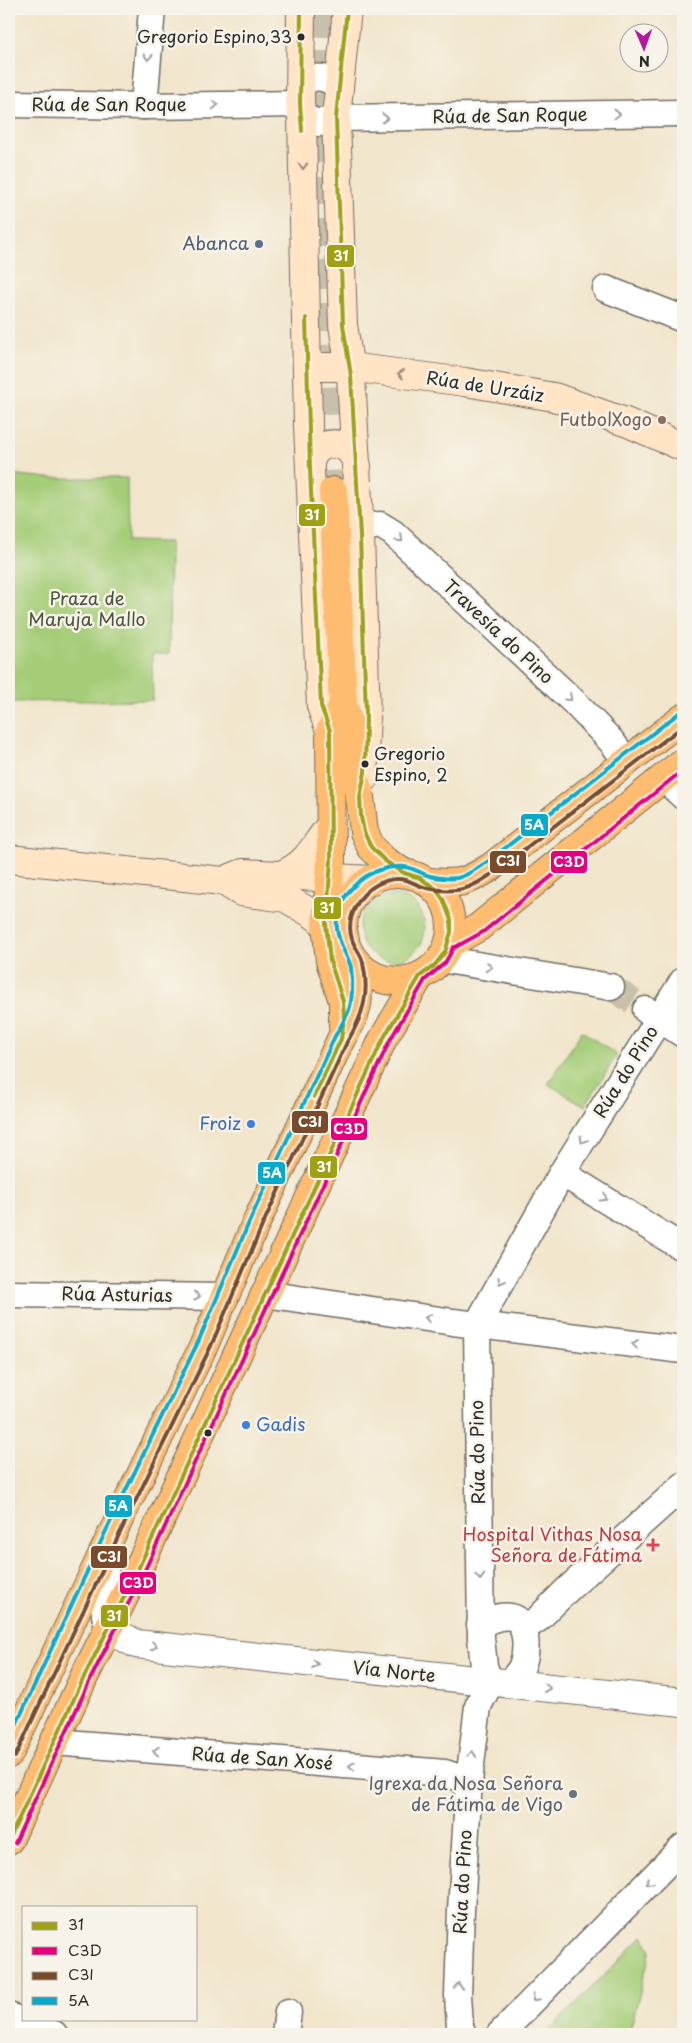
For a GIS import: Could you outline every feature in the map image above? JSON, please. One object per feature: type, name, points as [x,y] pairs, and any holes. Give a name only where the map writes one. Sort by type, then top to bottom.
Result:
[{"type":"main road","points":[[301,9],[301,102],[310,469],[321,706],[330,731],[330,826],[337,878],[338,925],[330,961]]},
{"type":"main road","points":[[347,9],[336,118],[343,324],[351,371],[360,536],[366,715],[365,772],[360,797]]},
{"type":"main road","points":[[308,373],[312,389],[320,396],[331,398],[342,394],[349,387],[351,371]]},
{"type":"main road","name":"Rúa de Urzáiz","points":[[351,371],[465,382],[554,397],[628,423],[683,447]]},
{"type":"main road","points":[[310,469],[312,457],[316,452],[320,448],[332,444],[344,446],[353,454],[357,466]]},
{"type":"main road","points":[[9,1840],[383,1039],[436,960],[451,920],[448,909],[436,890],[384,861],[371,847],[364,832],[360,797],[353,771],[351,729],[344,705],[334,491]]},
{"type":"main road","points":[[330,731],[344,705]]},
{"type":"main road","points":[[338,925],[355,893],[382,875],[458,884],[482,873],[683,718]]},
{"type":"main road","points":[[9,859],[223,881],[243,873],[274,885],[286,898],[338,925],[357,963],[376,976],[398,981],[436,960],[480,927],[673,770]]},
{"type":"main road","points":[[274,885],[297,868],[309,856],[330,826]]},
{"type":"main road","points":[[274,885],[337,878],[372,880]]},
{"type":"main road","points":[[274,885],[298,923],[330,961],[343,1001],[344,1020],[341,1040]]},
{"type":"main road","points":[[11,1744],[205,1342],[275,1181],[341,1040],[353,1020],[360,1001],[357,963]]},
{"type":"street","points":[[144,106],[152,9]]},
{"type":"street","points":[[301,102],[308,79],[317,77],[341,80]]},
{"type":"street","name":"Rúa de San Roque","points":[[9,104],[144,106],[301,102],[319,123],[336,118],[683,113]]},
{"type":"street","points":[[606,289],[683,319]]},
{"type":"street","name":"Travesía do Pino","points":[[360,536],[368,527],[380,525],[392,533],[575,703],[612,742],[627,762]]},
{"type":"street","points":[[673,770],[683,796]]},
{"type":"street","points":[[436,960],[611,987]]},
{"type":"street","name":"Rúa do Pino","points":[[463,2034],[460,2027],[458,1995],[461,1910],[470,1781],[478,1706],[499,1683],[484,1666],[480,1625],[477,1325],[653,1014],[683,980]]},
{"type":"street","points":[[653,1014],[683,1034]]},
{"type":"street","points":[[562,1173],[683,1248]]},
{"type":"street","name":"Rúa Asturias","points":[[9,1294],[224,1297]]},
{"type":"street","points":[[265,1294],[477,1325],[683,1350]]},
{"type":"street","points":[[523,1629],[538,1619],[568,1589],[683,1486]]},
{"type":"street","points":[[100,1559],[106,1575],[104,1606],[109,1629]]},
{"type":"street","points":[[480,1625],[492,1619],[512,1617],[518,1620],[526,1637],[523,1664],[499,1683]]},
{"type":"street","name":"Vía Norte","points":[[109,1629],[136,1644],[683,1702]]},
{"type":"street","name":"Rúa de San Xosé","points":[[54,1742],[445,1773],[470,1781]]},
{"type":"street","points":[[500,2034],[683,1847]]},
{"type":"street","points":[[9,2016],[54,2034]]},
{"type":"green space","name":"Praza de Maruja Mallo","points":[[9,474],[49,478],[127,478],[128,541],[170,542],[169,654],[152,654],[153,700],[9,702]]},
{"type":"green space","points":[[392,895],[405,897],[415,905],[423,915],[425,928],[423,941],[415,951],[405,959],[392,961],[379,959],[369,951],[361,941],[359,928],[361,915],[369,905],[379,897]]},
{"type":"green space","points":[[582,1031],[617,1055],[585,1106],[548,1084]]},
{"type":"green space","points":[[643,1936],[651,1950],[629,2034],[545,2034]]},
{"type":"tunnel","points":[[324,9],[321,98],[321,201],[333,491]]},
{"type":"tunnel","points":[[611,987],[646,1010]]},
{"type":"transit line","name":"31","points":[[301,9],[300,104],[302,131]]},
{"type":"transit line","name":"31","points":[[9,1840],[84,1677],[139,1567],[383,1039],[420,976],[434,966],[445,952],[451,932],[451,920],[443,899],[436,889],[420,878],[404,873],[385,861],[371,847],[364,832],[361,817],[360,797],[365,772],[366,715],[360,536],[351,376],[343,325],[336,118],[347,9]]},
{"type":"transit line","name":"31","points":[[306,318],[310,469],[321,706],[330,731],[331,861],[326,924],[330,961],[343,1001],[344,1020],[341,1039],[314,1097]]},
{"type":"transit line","name":"5A","points":[[9,1740],[104,1535],[199,1340],[250,1220],[335,1036],[347,1015],[352,996],[351,966],[339,939],[337,916],[341,904],[348,893],[368,875],[392,867],[405,867],[430,876],[444,878],[457,878],[469,873],[487,862],[679,713]]},
{"type":"transit line","name":"C3I","points":[[15,1757],[116,1541],[211,1346],[262,1226],[361,1014],[365,995],[365,974],[360,954],[352,939],[350,926],[352,914],[356,906],[370,889],[391,880],[406,880],[424,887],[446,890],[467,888],[477,883],[495,872],[683,726]]},
{"type":"transit line","name":"C3D","points":[[452,949],[483,932],[683,770]]},
{"type":"transit line","name":"C3D","points":[[15,1843],[90,1680],[145,1570],[389,1042],[425,980],[445,963],[454,947]]},
{"type":"place","name":"Gregorio Espino,33","points":[[301,37]]},
{"type":"place","name":"Abanca","points":[[259,244]]},
{"type":"place","name":"FutbolXogo","points":[[662,420]]},
{"type":"place","name":"Gregorio Espino, 2","points":[[365,764]]},
{"type":"place","name":"Froiz","points":[[251,1124]]},
{"type":"place","name":"Gadis","points":[[246,1425]]},
{"type":"place","name":"Hospital Vithas Nosa Señora de Fátima","points":[[653,1545]]},
{"type":"place","name":"Igrexa da Nosa Señora de Fátima de Vigo","points":[[573,1794]]}]
